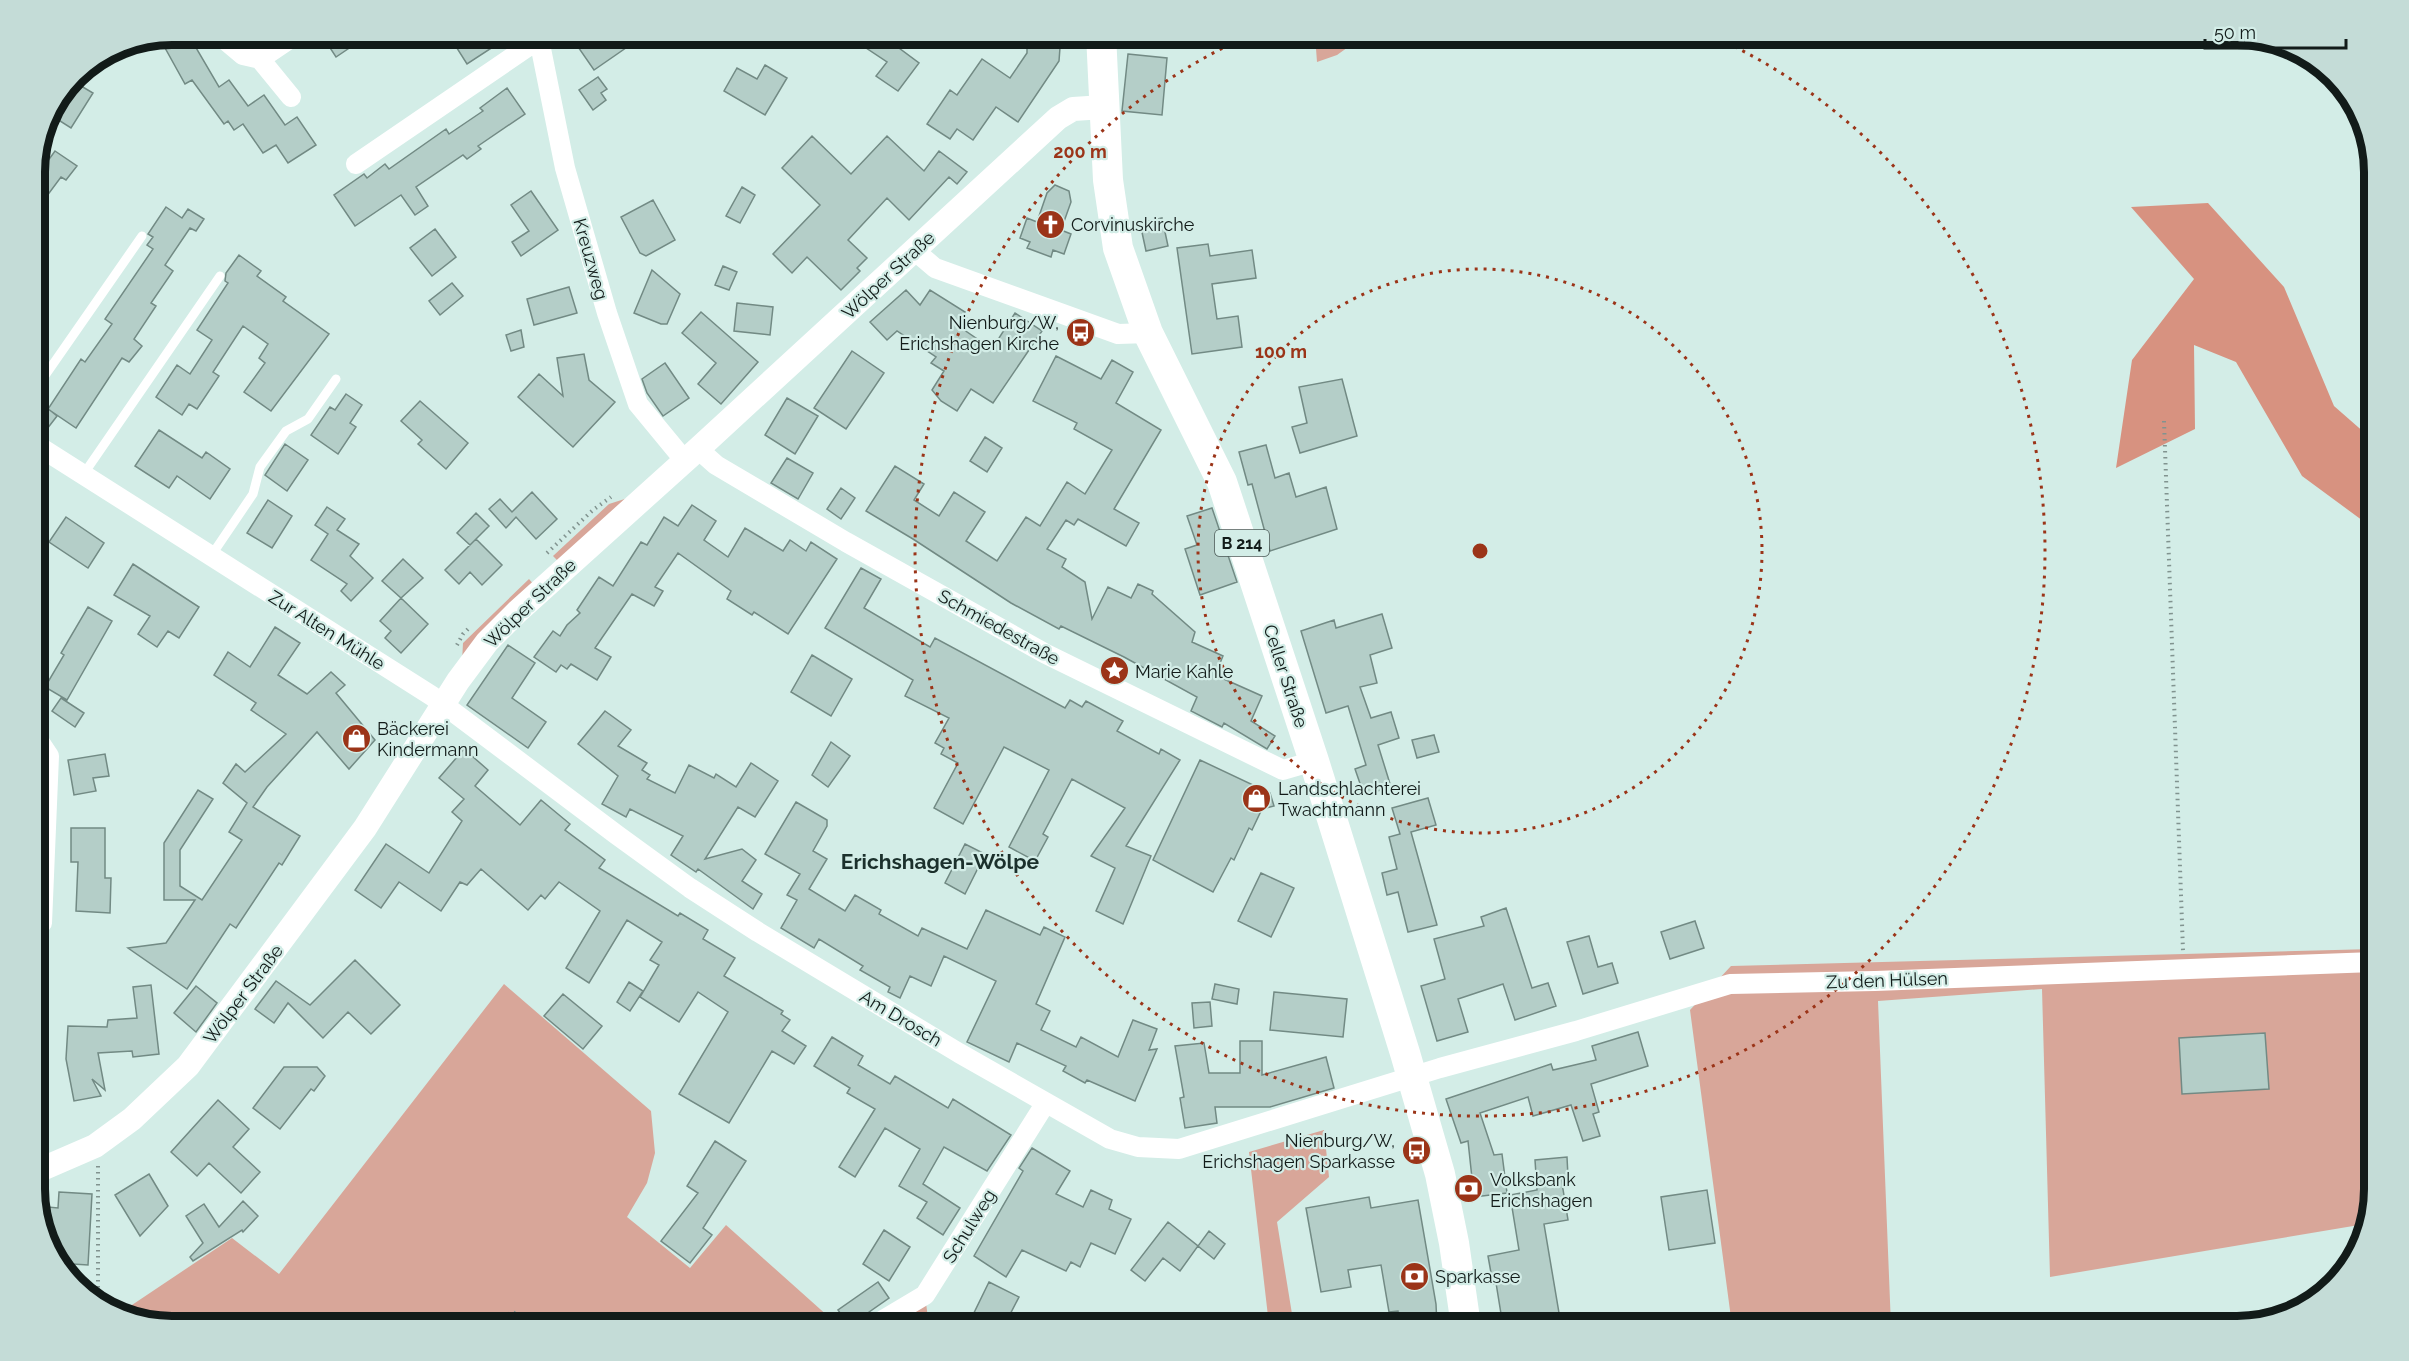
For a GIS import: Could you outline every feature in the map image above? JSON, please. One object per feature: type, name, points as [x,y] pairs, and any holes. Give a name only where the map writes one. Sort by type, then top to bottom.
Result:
[{"type":"main road","name":"Celler Straße","points":[[1101,45],[1107,180],[1118,248],[1148,333],[1222,482],[1314,761],[1412,1076],[1440,1174],[1454,1244],[1465,1316]]},
{"type":"street","points":[[231,45],[243,55],[260,60],[291,97]]},
{"type":"street","points":[[260,60],[281,45]]},
{"type":"street","name":"Kreuzweg","points":[[356,164],[527,45]]},
{"type":"street","name":"Kreuzweg","points":[[540,45],[565,168],[607,314],[638,404],[692,455]]},
{"type":"street","name":"Wölper Straße","points":[[45,1168],[95,1146],[132,1119],[188,1066],[209,1041],[364,828],[481,650],[502,627],[1058,118],[1073,109],[1104,107]]},
{"type":"street","points":[[915,251],[935,268],[1118,334],[1148,333]]},
{"type":"street","name":"Zur Alten Mühle","points":[[45,450],[444,704]]},
{"type":"street","name":"Schmiedestraße","points":[[692,455],[716,465],[846,542],[1046,654],[1110,686],[1283,770],[1314,761]]},
{"type":"street","name":"Am Drosch","points":[[444,704],[690,888],[778,944],[1045,1104],[1110,1139],[1138,1147],[1179,1149],[1412,1076]]},
{"type":"street","points":[[45,750],[49,756],[45,851]]},
{"type":"street","name":"Zu den Hülsen","points":[[1412,1076],[1576,1031],[1730,984],[2364,962]]},
{"type":"street","name":"Schulweg","points":[[890,1316],[925,1296],[1045,1104]]},
{"type":"lane","points":[[45,376],[142,236]]},
{"type":"lane","points":[[83,475],[220,276]]},
{"type":"lane","points":[[211,556],[253,494],[260,467],[286,431],[308,419],[336,379]]},
{"type":"path","points":[[2164,421],[2183,970]]},
{"type":"path","points":[[95,1146],[98,1166],[98,1292]]},
{"type":"path","points":[[506,1316],[511,1312],[522,1316]]},
{"type":"shaded area","points":[[1316,45],[1351,45],[1337,55],[1317,62]]},
{"type":"shaded area","points":[[2208,203],[2284,287],[2334,406],[2364,432],[2364,522],[2302,476],[2236,362],[2194,345],[2195,429],[2116,468],[2132,360],[2194,279],[2131,207]]},
{"type":"shaded area","points":[[634,496],[560,563],[553,556],[609,504]]},
{"type":"shaded area","points":[[529,579],[535,586],[462,662],[463,643]]},
{"type":"shaded area","points":[[2364,949],[2364,1189],[2359,1225],[2050,1277],[2042,989],[1878,1001],[1891,1316],[1731,1316],[1690,1010],[1731,966]]},
{"type":"shaded area","points":[[504,984],[651,1111],[655,1153],[647,1183],[627,1217],[690,1268],[726,1225],[828,1316],[522,1316],[511,1312],[506,1316],[172,1316],[139,1312],[128,1308],[232,1238],[279,1274]]},
{"type":"shaded area","points":[[1324,1130],[1329,1177],[1277,1222],[1292,1316],[1268,1316],[1249,1152]]},
{"type":"shaded area","points":[[925,1295],[928,1316],[890,1316]]},
{"type":"shaded area","points":[[1342,1313],[1342,1316],[1321,1316]]},
{"type":"building","points":[[194,45],[219,87],[229,80],[248,106],[264,95],[285,125],[297,117],[316,145],[288,163],[276,145],[263,153],[243,124],[234,130],[228,121],[224,124],[192,80],[185,84],[164,46]]},
{"type":"building","points":[[328,45],[354,45],[336,57]]},
{"type":"building","points":[[455,45],[492,45],[493,47],[467,64]]},
{"type":"building","points":[[577,45],[630,45],[594,70]]},
{"type":"building","points":[[862,45],[895,45],[919,63],[898,91],[876,76],[887,62]]},
{"type":"building","points":[[1027,45],[1060,45],[1059,61],[1018,122],[996,107],[973,140],[957,129],[950,139],[927,124],[950,90],[957,95],[982,59],[1010,78],[1027,53]]},
{"type":"building","points":[[1128,54],[1167,58],[1162,115],[1122,111]]},
{"type":"building","points":[[765,65],[787,78],[765,115],[724,91],[737,68],[757,79]]},
{"type":"building","points":[[598,77],[607,89],[601,93],[606,100],[593,110],[579,90]]},
{"type":"building","points":[[79,85],[93,93],[71,128],[57,119],[66,101]]},
{"type":"building","points":[[507,88],[525,114],[478,146],[481,149],[467,159],[463,155],[416,187],[428,206],[415,215],[401,195],[355,226],[334,195],[364,174],[367,178],[385,164],[389,169],[446,129],[449,134],[483,111],[480,108]]},
{"type":"building","points":[[812,136],[851,174],[887,136],[924,171],[939,151],[967,172],[957,184],[949,177],[909,220],[887,198],[848,240],[867,258],[857,268],[860,271],[841,290],[807,257],[792,273],[773,254],[820,205],[782,168]]},
{"type":"building","points":[[55,151],[77,166],[66,180],[61,177],[45,199],[45,165]]},
{"type":"building","points":[[1055,185],[1069,191],[1071,202],[1061,230],[1071,234],[1064,254],[1053,250],[1051,257],[1027,248],[1030,242],[1020,238],[1027,218],[1037,222],[1047,193]]},
{"type":"building","points":[[742,187],[755,195],[740,223],[726,216]]},
{"type":"building","points":[[531,191],[558,230],[521,256],[512,242],[529,231],[511,205]]},
{"type":"building","points":[[653,200],[675,240],[646,256],[640,253],[621,217]]},
{"type":"building","points":[[166,207],[182,218],[188,209],[204,219],[196,231],[190,228],[165,265],[173,271],[151,303],[156,306],[134,339],[142,346],[129,362],[122,358],[76,428],[48,409],[81,359],[85,362],[112,324],[105,319],[153,249],[147,245],[153,237],[148,234]]},
{"type":"building","points":[[1162,218],[1168,246],[1146,251],[1140,223]]},
{"type":"building","points":[[435,229],[456,257],[432,276],[410,248]]},
{"type":"building","points":[[1208,244],[1210,256],[1252,250],[1256,278],[1212,284],[1217,319],[1238,316],[1242,347],[1192,354],[1177,248]]},
{"type":"building","points":[[239,255],[261,271],[257,276],[286,297],[283,301],[329,334],[271,411],[244,392],[265,363],[259,358],[268,344],[243,326],[213,372],[219,376],[197,409],[189,404],[182,415],[156,397],[177,365],[190,374],[212,340],[197,330],[228,283],[225,281],[226,273]]},
{"type":"building","points":[[723,266],[737,272],[729,290],[715,285]]},
{"type":"building","points":[[652,270],[680,294],[667,324],[661,324],[634,313]]},
{"type":"building","points":[[452,283],[463,296],[440,315],[429,301]]},
{"type":"building","points":[[569,287],[577,313],[534,325],[527,299]]},
{"type":"building","points":[[906,290],[920,305],[930,290],[965,312],[957,325],[992,349],[1015,313],[1042,331],[993,403],[971,389],[957,411],[941,401],[932,390],[944,371],[931,363],[936,357],[897,331],[887,340],[870,322]]},
{"type":"building","points":[[737,303],[773,307],[770,335],[734,331]]},
{"type":"building","points":[[701,312],[758,362],[721,404],[698,384],[716,363],[682,333]]},
{"type":"building","points":[[521,330],[524,347],[511,351],[506,335]]},
{"type":"building","points":[[852,351],[884,373],[846,429],[814,408]]},
{"type":"building","points":[[584,354],[589,380],[615,402],[573,447],[518,397],[539,374],[563,396],[557,358]]},
{"type":"building","points":[[1056,356],[1101,379],[1112,360],[1133,372],[1116,403],[1161,430],[1114,509],[1139,523],[1126,546],[1078,519],[1074,525],[1066,520],[1047,549],[1066,559],[1062,567],[1085,582],[1092,619],[1108,587],[1131,598],[1138,584],[1153,591],[1152,594],[1195,632],[1192,642],[1223,656],[1215,675],[1262,696],[1251,721],[1275,736],[1267,749],[1224,723],[1222,727],[1191,711],[1197,697],[1124,657],[1061,626],[1059,629],[1011,603],[866,511],[895,466],[924,484],[914,500],[939,516],[954,492],[985,512],[966,541],[997,561],[1026,517],[1040,526],[1067,482],[1085,494],[1112,450],[1074,429],[1077,423],[1033,401]]},
{"type":"building","points":[[665,363],[689,398],[663,416],[647,393],[642,379]]},
{"type":"building","points":[[1342,379],[1357,436],[1300,453],[1292,427],[1307,423],[1299,387]]},
{"type":"building","points":[[346,394],[362,405],[350,423],[356,427],[338,454],[311,435],[330,407],[335,410]]},
{"type":"building","points":[[787,398],[818,416],[795,454],[765,435]]},
{"type":"building","points":[[420,401],[468,443],[446,469],[418,444],[422,440],[401,421]]},
{"type":"building","points":[[45,406],[57,416],[47,429],[45,428]]},
{"type":"building","points":[[159,430],[202,458],[206,452],[230,469],[210,499],[177,476],[169,488],[135,466]]},
{"type":"building","points":[[985,437],[1002,448],[987,472],[970,461]]},
{"type":"building","points":[[285,444],[308,460],[287,491],[265,475]]},
{"type":"building","points":[[1266,445],[1275,478],[1289,473],[1296,497],[1326,487],[1337,529],[1270,551],[1252,484],[1248,485],[1239,452]]},
{"type":"building","points":[[787,458],[813,473],[798,499],[771,483]]},
{"type":"building","points":[[841,488],[855,498],[841,519],[827,509]]},
{"type":"building","points":[[532,492],[557,519],[536,539],[516,517],[506,528],[489,509],[500,499],[512,512]]},
{"type":"building","points":[[268,500],[292,516],[272,548],[247,533]]},
{"type":"building","points":[[692,505],[716,521],[704,540],[728,557],[745,528],[783,551],[790,540],[806,551],[811,542],[837,559],[788,634],[754,612],[752,615],[727,599],[731,591],[678,553],[655,587],[663,591],[654,606],[632,594],[595,648],[611,657],[597,680],[571,664],[567,669],[561,665],[556,672],[534,657],[553,631],[560,636],[567,625],[580,613],[577,610],[599,577],[613,586],[641,542],[647,545],[664,517],[678,526]]},
{"type":"building","points":[[327,507],[345,519],[337,530],[359,544],[350,556],[373,578],[351,601],[341,591],[347,584],[311,560],[328,534],[315,525]]},
{"type":"building","points":[[1212,508],[1237,582],[1200,595],[1185,549],[1197,545],[1187,516]]},
{"type":"building","points":[[476,513],[489,526],[470,545],[457,533]]},
{"type":"building","points":[[66,517],[104,543],[88,568],[49,542]]},
{"type":"building","points":[[476,539],[502,565],[482,585],[470,572],[459,584],[445,570]]},
{"type":"building","points":[[403,559],[423,578],[401,598],[382,581]]},
{"type":"building","points":[[133,564],[199,607],[179,638],[168,631],[157,647],[138,634],[150,616],[114,595]]},
{"type":"building","points":[[861,568],[881,579],[864,608],[930,647],[935,638],[1065,708],[1070,700],[1082,707],[1086,701],[1123,721],[1117,731],[1159,754],[1161,749],[1180,760],[1126,846],[1151,856],[1123,924],[1096,911],[1115,868],[1091,856],[1125,808],[1072,779],[1043,834],[1048,837],[1035,861],[1009,847],[1049,770],[1004,747],[963,824],[934,808],[958,763],[941,754],[944,748],[935,743],[949,718],[905,696],[913,680],[825,628]]},
{"type":"building","points":[[401,598],[428,624],[401,653],[385,638],[391,631],[380,621]]},
{"type":"building","points":[[88,607],[112,621],[67,700],[45,687],[64,655],[61,653]]},
{"type":"building","points":[[1382,614],[1392,648],[1370,655],[1377,683],[1360,687],[1371,718],[1391,712],[1399,738],[1378,745],[1391,787],[1364,795],[1355,769],[1366,765],[1348,706],[1326,713],[1301,631],[1334,620],[1336,628]]},
{"type":"building","points":[[275,627],[300,643],[278,675],[307,694],[331,672],[345,685],[336,693],[375,740],[349,769],[317,732],[267,787],[253,807],[300,836],[282,865],[279,863],[236,928],[230,924],[187,989],[128,948],[166,943],[195,900],[164,900],[164,843],[198,790],[213,799],[180,850],[180,886],[202,900],[242,840],[229,832],[247,803],[223,783],[236,764],[245,772],[286,734],[251,710],[256,703],[214,675],[228,652],[250,667]]},
{"type":"building","points":[[508,645],[535,663],[512,698],[546,722],[528,748],[467,705]]},
{"type":"building","points":[[812,655],[852,679],[831,716],[791,692]]},
{"type":"building","points":[[61,698],[84,713],[75,727],[52,711]]},
{"type":"building","points":[[605,711],[631,730],[618,746],[647,763],[642,770],[650,775],[647,779],[675,793],[689,765],[714,778],[716,774],[736,787],[751,763],[778,781],[755,817],[738,807],[705,859],[742,849],[756,860],[742,881],[762,894],[753,909],[698,869],[696,872],[671,855],[683,836],[630,809],[626,817],[602,804],[618,776],[578,744]]},
{"type":"building","points":[[1434,735],[1439,752],[1417,758],[1412,740]]},
{"type":"building","points":[[831,742],[850,756],[828,787],[812,775]]},
{"type":"building","points":[[464,749],[488,770],[475,786],[520,825],[541,800],[570,824],[565,830],[605,860],[599,868],[678,916],[680,913],[708,930],[703,939],[735,958],[724,976],[783,1011],[781,1014],[790,1020],[782,1031],[806,1046],[794,1064],[772,1051],[729,1123],[679,1094],[728,1012],[698,992],[679,1022],[640,997],[659,965],[650,960],[662,942],[627,920],[589,983],[566,968],[600,911],[559,882],[545,899],[541,895],[528,910],[481,869],[467,885],[460,882],[441,911],[399,882],[381,908],[355,890],[386,844],[429,873],[462,821],[452,812],[464,799],[439,778]]},
{"type":"building","points":[[105,754],[109,776],[93,778],[96,791],[74,795],[68,760]]},
{"type":"building","points":[[1200,760],[1270,793],[1274,806],[1262,809],[1252,830],[1249,828],[1234,860],[1231,858],[1213,892],[1153,860]]},
{"type":"building","points":[[1428,798],[1436,825],[1411,832],[1437,925],[1408,932],[1398,892],[1387,895],[1382,873],[1397,869],[1389,837],[1400,834],[1392,808]]},
{"type":"building","points":[[796,802],[827,820],[827,826],[813,851],[827,859],[809,889],[845,911],[855,895],[881,910],[879,914],[918,936],[922,928],[967,949],[986,910],[1040,935],[1044,927],[1065,937],[1036,1004],[1050,1011],[1041,1030],[1076,1047],[1081,1037],[1118,1057],[1133,1020],[1157,1029],[1149,1050],[1157,1049],[1135,1101],[1087,1080],[1085,1083],[1063,1071],[1066,1066],[1017,1043],[1009,1062],[967,1042],[996,981],[944,956],[931,986],[910,976],[900,998],[888,992],[890,987],[860,970],[863,966],[819,939],[814,948],[781,928],[797,900],[787,895],[800,874],[765,854]]},
{"type":"building","points":[[71,828],[105,828],[105,878],[111,878],[110,913],[76,911],[78,862],[71,862]]},
{"type":"building","points":[[965,844],[985,854],[965,894],[945,883]]},
{"type":"building","points":[[1261,873],[1294,888],[1271,937],[1238,921]]},
{"type":"building","points":[[1506,908],[1532,988],[1548,983],[1556,1006],[1515,1020],[1503,984],[1458,999],[1468,1032],[1437,1041],[1421,986],[1445,979],[1434,939],[1484,926],[1481,917]]},
{"type":"building","points":[[1695,921],[1704,948],[1670,959],[1661,932]]},
{"type":"building","points":[[1589,936],[1598,967],[1612,963],[1618,983],[1583,994],[1567,942]]},
{"type":"building","points":[[355,960],[400,1005],[371,1034],[348,1012],[323,1038],[288,1003],[274,1023],[255,1009],[276,981],[310,1005]]},
{"type":"building","points":[[629,982],[643,991],[630,1011],[617,1002]]},
{"type":"building","points":[[1215,984],[1239,989],[1237,1004],[1212,999]]},
{"type":"building","points":[[151,985],[159,1054],[133,1057],[132,1051],[98,1053],[105,1090],[92,1079],[101,1096],[74,1101],[66,1059],[68,1026],[107,1027],[108,1020],[137,1018],[133,987]]},
{"type":"building","points":[[196,986],[217,1003],[196,1032],[174,1013]]},
{"type":"building","points":[[1274,992],[1347,999],[1343,1037],[1270,1030]]},
{"type":"building","points":[[563,994],[602,1026],[583,1049],[544,1016]]},
{"type":"building","points":[[1210,1002],[1212,1026],[1194,1028],[1192,1003]]},
{"type":"building","points":[[1638,1032],[1648,1066],[1591,1084],[1599,1112],[1593,1114],[1600,1136],[1583,1141],[1571,1105],[1533,1116],[1528,1097],[1480,1113],[1494,1155],[1502,1154],[1507,1193],[1474,1197],[1468,1141],[1461,1143],[1446,1099],[1551,1064],[1553,1070],[1596,1060],[1592,1046]]},
{"type":"building","points":[[2265,1033],[2269,1089],[2182,1094],[2179,1038]]},
{"type":"building","points":[[832,1037],[863,1056],[858,1065],[890,1084],[895,1076],[948,1108],[953,1099],[1011,1135],[987,1171],[944,1147],[923,1184],[960,1208],[943,1235],[917,1218],[927,1202],[899,1186],[920,1149],[885,1128],[855,1177],[839,1167],[875,1109],[847,1093],[850,1088],[814,1066]]},
{"type":"building","points":[[1240,1041],[1262,1041],[1262,1075],[1326,1057],[1334,1088],[1270,1107],[1215,1107],[1217,1123],[1185,1128],[1180,1098],[1184,1097],[1175,1046],[1204,1043],[1209,1073],[1240,1073]]},
{"type":"building","points":[[284,1067],[317,1067],[325,1076],[314,1091],[311,1089],[280,1129],[253,1108]]},
{"type":"building","points":[[218,1100],[249,1129],[233,1147],[260,1172],[241,1193],[209,1163],[197,1176],[171,1152]]},
{"type":"building","points":[[715,1141],[746,1161],[703,1228],[712,1235],[690,1263],[661,1241],[698,1193],[687,1186]]},
{"type":"building","points":[[1032,1148],[1070,1171],[1056,1194],[1083,1207],[1091,1190],[1112,1200],[1109,1209],[1131,1219],[1115,1254],[1091,1243],[1080,1267],[1071,1262],[1066,1271],[1022,1250],[1006,1277],[974,1256],[1023,1171],[1019,1168]]},
{"type":"building","points":[[1567,1157],[1568,1177],[1561,1177],[1568,1220],[1544,1224],[1559,1313],[1542,1316],[1501,1316],[1496,1283],[1493,1284],[1488,1256],[1519,1250],[1510,1195],[1537,1190],[1535,1160]]},
{"type":"building","points":[[149,1174],[168,1206],[140,1236],[115,1195]]},
{"type":"building","points":[[1707,1190],[1715,1243],[1669,1250],[1661,1197]]},
{"type":"building","points":[[59,1192],[92,1194],[88,1265],[69,1264],[58,1245],[46,1207],[58,1208]]},
{"type":"building","points":[[1369,1197],[1371,1208],[1418,1200],[1437,1316],[1399,1316],[1398,1311],[1389,1312],[1381,1265],[1348,1270],[1351,1287],[1321,1292],[1306,1208]]},
{"type":"building","points":[[243,1201],[258,1216],[243,1232],[242,1230],[193,1261],[190,1257],[203,1243],[186,1216],[204,1204],[219,1227]]},
{"type":"building","points":[[1168,1222],[1198,1246],[1180,1271],[1163,1258],[1145,1281],[1131,1270]]},
{"type":"building","points":[[884,1230],[910,1247],[889,1281],[863,1264]]},
{"type":"building","points":[[1209,1231],[1225,1244],[1214,1259],[1198,1246]]},
{"type":"building","points":[[878,1282],[889,1298],[863,1316],[842,1316],[838,1310]]},
{"type":"building","points":[[989,1282],[1019,1297],[1009,1316],[972,1316]]},
{"type":"place","name":"Corvinuskirche","points":[[1050,224]]},
{"type":"place","name":"Nienburg/W, Erichshagen Kirche","points":[[1080,332]]},
{"type":"place","name":"Marie Kahle","points":[[1114,671]]},
{"type":"place","name":"Bäckerei Kindermann","points":[[356,738]]},
{"type":"place","name":"Landschlachterei Twachtmann","points":[[1257,798]]},
{"type":"place","name":"Nienburg/W, Erichshagen Sparkasse","points":[[1416,1150]]},
{"type":"place","name":"Volksbank Erichshagen","points":[[1469,1189]]},
{"type":"place","name":"Sparkasse","points":[[1414,1276]]},
{"type":"district","name":"Erichshagen-Wölpe","points":[[940,861]]}]
